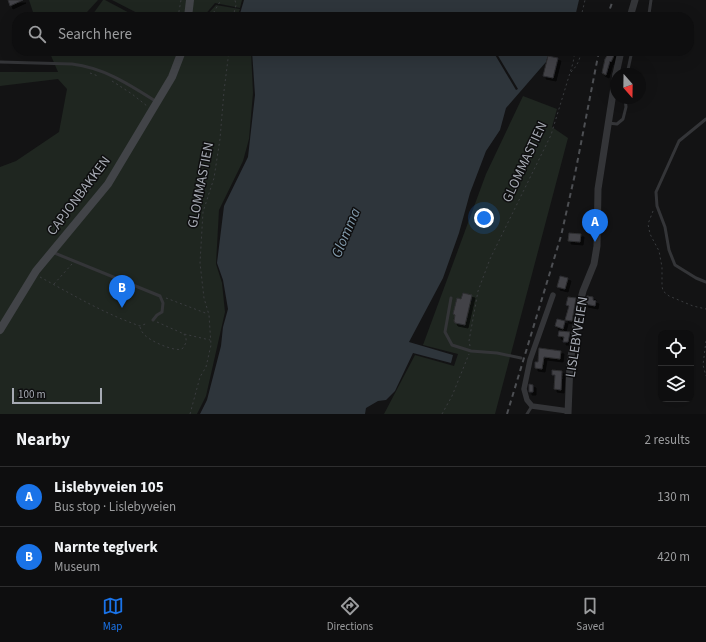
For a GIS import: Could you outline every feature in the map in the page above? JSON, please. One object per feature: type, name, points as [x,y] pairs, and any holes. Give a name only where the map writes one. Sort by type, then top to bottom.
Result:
[{"type":"main road","points":[[189,12],[190,0]]},
{"type":"main road","name":"CAPJONBAKKEN","points":[[0,330],[34,274],[108,184],[172,77],[180,56]]},
{"type":"street","points":[[631,12],[635,0]]},
{"type":"street","name":"LISLEBYVEIEN","points":[[617,68],[620,56]]},
{"type":"street","name":"LISLEBYVEIEN","points":[[532,406],[568,413],[570,363],[579,306],[595,258],[597,246],[598,190],[611,104]]},
{"type":"street","points":[[532,406],[527,400],[524,389],[528,360],[553,295]]},
{"type":"lane","points":[[649,12],[651,0]]},
{"type":"lane","points":[[628,68],[631,56]]},
{"type":"lane","points":[[0,62],[84,65],[114,76],[157,102]]},
{"type":"lane","points":[[608,123],[617,124],[623,119],[624,104]]},
{"type":"lane","points":[[706,120],[679,141],[656,192],[657,206],[665,227],[669,250],[676,265],[696,278],[706,282]]},
{"type":"lane","points":[[52,252],[160,296],[163,303],[162,312],[153,320]]},
{"type":"lane","points":[[451,298],[445,332],[452,345],[471,350],[522,358]]},
{"type":"lane","points":[[527,414],[532,406]]},
{"type":"path","points":[[179,12],[181,0]]},
{"type":"path","points":[[214,12],[221,0]]},
{"type":"path","points":[[234,12],[236,5],[235,0]]},
{"type":"path","points":[[582,12],[585,0]]},
{"type":"path","name":"GLOMMASTIEN","points":[[190,414],[200,377],[206,368],[211,340],[209,315],[204,298],[200,263],[203,212],[214,178],[220,139],[228,56]]},
{"type":"path","name":"GLOMMASTIEN","points":[[442,414],[452,396],[471,350],[469,341],[478,291],[490,259],[551,136],[574,63],[575,56]]},
{"type":"path","points":[[570,73],[576,67],[581,56]]},
{"type":"path","points":[[87,72],[100,76]]},
{"type":"path","points":[[110,80],[147,106],[144,110]]},
{"type":"path","points":[[657,206],[648,224],[650,234],[659,251],[662,267],[663,291],[669,296],[693,306],[706,309]]},
{"type":"path","points":[[54,285],[75,261]]},
{"type":"path","points":[[34,274],[101,310],[140,326],[153,320],[184,334],[211,340]]},
{"type":"path","points":[[160,296],[209,315]]},
{"type":"path","points":[[140,326],[143,334],[155,342],[176,350],[182,348],[185,344],[186,340],[184,334]]},
{"type":"path","points":[[706,341],[703,365],[706,376]]},
{"type":"shaded area","points":[[29,0],[98,0],[87,12],[33,12]]},
{"type":"shaded area","points":[[103,0],[105,0],[128,12],[94,12]]},
{"type":"shaded area","points":[[112,0],[242,0],[240,8],[215,3],[207,12],[135,12]]},
{"type":"shaded area","points":[[216,5],[240,9],[239,12],[210,12]]},
{"type":"shaded area","points":[[51,56],[251,56],[253,93],[249,139],[243,161],[219,210],[216,264],[222,283],[225,312],[206,396],[197,414],[0,414],[0,167],[16,161],[59,132],[67,89],[58,79],[0,86],[0,72],[58,72]]},
{"type":"shaded area","points":[[523,96],[557,109],[552,127],[568,138],[495,414],[384,414],[415,355],[454,366],[458,354],[423,345],[486,174]]},
{"type":"water","points":[[244,0],[579,0],[576,12],[240,12]]},
{"type":"water","name":"Glomma","points":[[252,56],[548,56],[546,62],[506,108],[500,130],[486,151],[470,193],[459,233],[443,278],[409,342],[453,355],[451,363],[413,353],[395,391],[386,400],[378,401],[366,408],[365,414],[200,414],[207,400],[221,346],[223,327],[228,309],[223,280],[217,263],[224,206],[248,157],[255,95]]},
{"type":"pier","points":[[496,56],[498,56],[518,89],[516,90]]},
{"type":"building","points":[[8,0],[23,0],[10,6]]},
{"type":"building","points":[[548,56],[558,58],[553,78],[543,76]]},
{"type":"building","points":[[607,56],[614,56],[611,62],[610,61],[606,75],[602,73]]},
{"type":"building","points":[[569,233],[581,234],[580,242],[568,241]]},
{"type":"building","points":[[560,276],[568,278],[565,289],[557,287]]},
{"type":"building","points":[[463,293],[472,295],[465,325],[455,323],[455,315],[453,314],[457,298],[461,299]]},
{"type":"building","points":[[587,296],[593,297],[593,300],[596,301],[595,306],[585,304]]},
{"type":"building","points":[[568,297],[576,298],[572,321],[565,320],[569,306],[566,305]]},
{"type":"building","points":[[557,319],[565,321],[563,329],[555,326]]},
{"type":"building","points":[[559,331],[570,332],[568,342],[563,342],[564,337],[558,336]]},
{"type":"building","points":[[539,348],[561,351],[560,359],[544,357],[542,369],[535,368],[535,362],[538,362]]},
{"type":"building","points":[[552,370],[562,371],[561,390],[554,389],[555,375],[552,375]]},
{"type":"building","points":[[529,384],[533,385],[533,392],[529,392]]},
{"type":"railway","points":[[609,12],[613,0]]},
{"type":"railway","points":[[507,414],[561,236],[575,174],[598,56]]},
{"type":"place","name":"Lislebyveien 105","points":[[595,242]]},
{"type":"place","name":"Narnte teglverk","points":[[122,308]]}]
